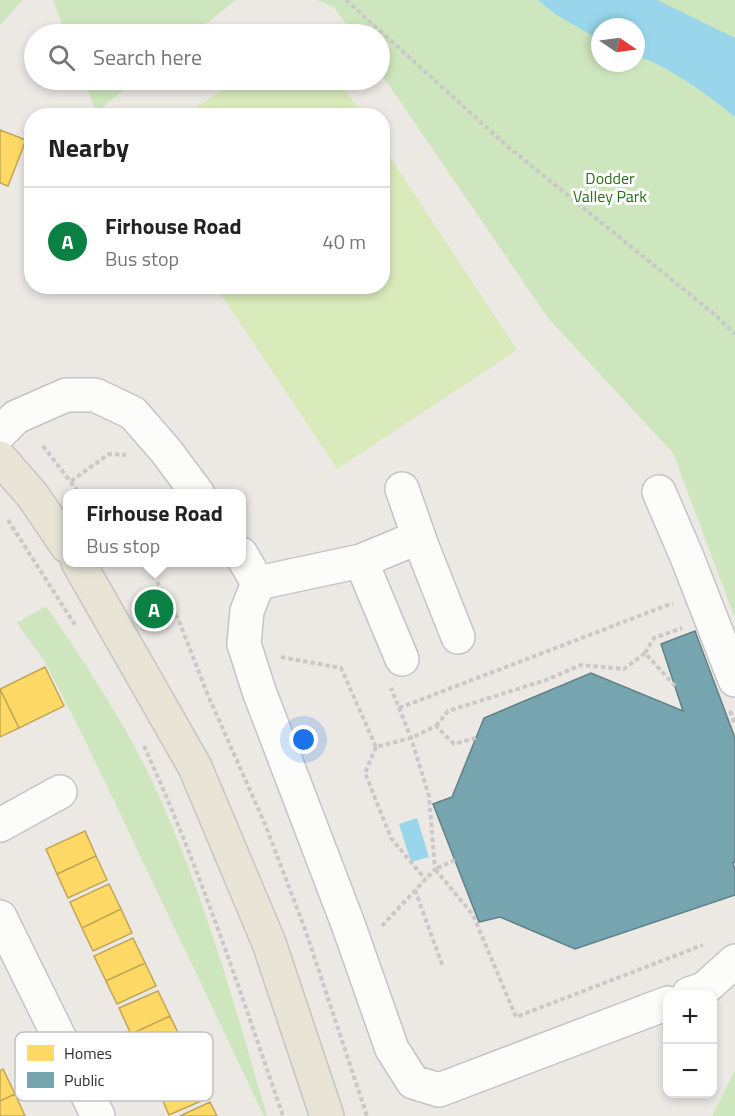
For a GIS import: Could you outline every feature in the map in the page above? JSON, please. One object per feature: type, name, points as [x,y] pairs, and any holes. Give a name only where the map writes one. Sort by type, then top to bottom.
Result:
[{"type":"main road","points":[[0,458],[33,496],[63,540]]},
{"type":"main road","points":[[81,567],[195,767],[269,943],[327,1116]]},
{"type":"street","points":[[0,433],[16,417],[66,395],[95,395],[133,413],[166,451],[194,489]]},
{"type":"street","points":[[402,489],[458,637]]},
{"type":"street","points":[[659,492],[687,556],[731,692]]},
{"type":"street","points":[[258,583],[361,561],[419,537]]},
{"type":"street","points":[[361,561],[396,672]]},
{"type":"street","points":[[246,563],[258,583]]},
{"type":"street","points":[[258,583],[247,610],[244,644],[392,1049],[413,1082],[439,1090],[663,1005]]},
{"type":"street","points":[[0,825],[60,792]]},
{"type":"street","points":[[0,917],[57,1032]]},
{"type":"street","points":[[702,990],[705,989],[724,951]]},
{"type":"street","points":[[91,1101],[98,1116]]},
{"type":"path","points":[[346,0],[372,24]]},
{"type":"path","points":[[390,40],[507,146],[714,314],[735,334]]},
{"type":"path","points":[[43,446],[76,489]]},
{"type":"path","points":[[70,481],[109,454],[132,455]]},
{"type":"path","points":[[6,518],[78,631]]},
{"type":"path","points":[[149,567],[179,621],[265,824],[295,903],[367,1116]]},
{"type":"path","points":[[399,708],[675,602]]},
{"type":"path","points":[[376,747],[411,738],[436,726],[448,711],[546,680],[581,665],[624,669],[645,653],[654,638],[686,627]]},
{"type":"path","points":[[645,653],[675,686]]},
{"type":"path","points":[[280,657],[341,668],[376,747],[365,773],[391,838],[425,879]]},
{"type":"path","points":[[396,672],[399,708],[429,796],[435,869],[473,915],[516,1017],[724,951]]},
{"type":"path","points":[[731,692],[735,725]]},
{"type":"path","points":[[436,726],[454,744],[476,738]]},
{"type":"path","points":[[142,742],[186,842],[215,918],[283,1116]]},
{"type":"path","points":[[379,929],[435,869],[455,860]]},
{"type":"path","points":[[415,891],[443,967]]},
{"type":"green space","points":[[0,0],[22,0],[0,26]]},
{"type":"green space","points":[[53,0],[236,0],[206,24],[62,24]]},
{"type":"green space","name":"Dodder Valley Park","points":[[317,0],[735,0],[735,618],[673,453],[548,318],[390,87],[390,24],[346,24],[334,7]]},
{"type":"green space","points":[[88,90],[124,90],[101,108],[94,108]]},
{"type":"green space","points":[[223,90],[346,90],[357,108],[195,108]]},
{"type":"green space","points":[[390,157],[517,350],[337,469],[221,294],[390,294]]},
{"type":"green space","points":[[46,606],[113,708],[167,814],[215,942],[267,1116],[264,1116],[83,736],[45,662],[17,623]]},
{"type":"green space","points":[[735,1070],[735,1116],[712,1116]]},
{"type":"water","points":[[538,0],[657,0],[735,38],[735,117],[688,82],[645,59],[645,18],[591,18],[591,35],[555,14]]},
{"type":"water","points":[[417,818],[429,857],[411,862],[399,824]]},
{"type":"building: Homes","points":[[0,130],[24,139],[24,145],[8,186],[0,183]]},
{"type":"building: Homes","points":[[45,667],[64,706],[19,728],[0,689]]},
{"type":"building: Homes","points":[[0,689],[19,728],[0,737]]},
{"type":"building: Homes","points":[[85,831],[96,856],[57,874],[46,849]]},
{"type":"building: Homes","points":[[96,856],[107,880],[68,898],[57,874]]},
{"type":"building: Homes","points":[[109,884],[121,909],[82,928],[70,902]]},
{"type":"building: Homes","points":[[121,909],[132,933],[93,951],[82,928]]},
{"type":"building: Homes","points":[[133,938],[145,963],[106,981],[94,956]]},
{"type":"building: Homes","points":[[145,963],[156,986],[117,1004],[106,981]]},
{"type":"building: Homes","points":[[158,991],[170,1016],[135,1032],[130,1032],[119,1008]]},
{"type":"building: Homes","points":[[170,1016],[178,1032],[135,1032]]},
{"type":"building: Homes","points":[[3,1069],[15,1094],[0,1101],[0,1071]]},
{"type":"building: Homes","points":[[15,1094],[15,1101],[18,1101],[25,1116],[0,1116],[0,1101]]},
{"type":"building: Homes","points":[[163,1101],[201,1101],[169,1115]]},
{"type":"building: Homes","points":[[210,1102],[217,1116],[180,1116]]},
{"type":"building: Public","points":[[695,631],[735,738],[735,862],[733,863],[735,895],[575,949],[500,917],[479,922],[433,804],[452,797],[484,718],[591,673],[683,711],[661,644]]},
{"type":"place","name":"Firhouse Road","points":[[154,609]]}]
